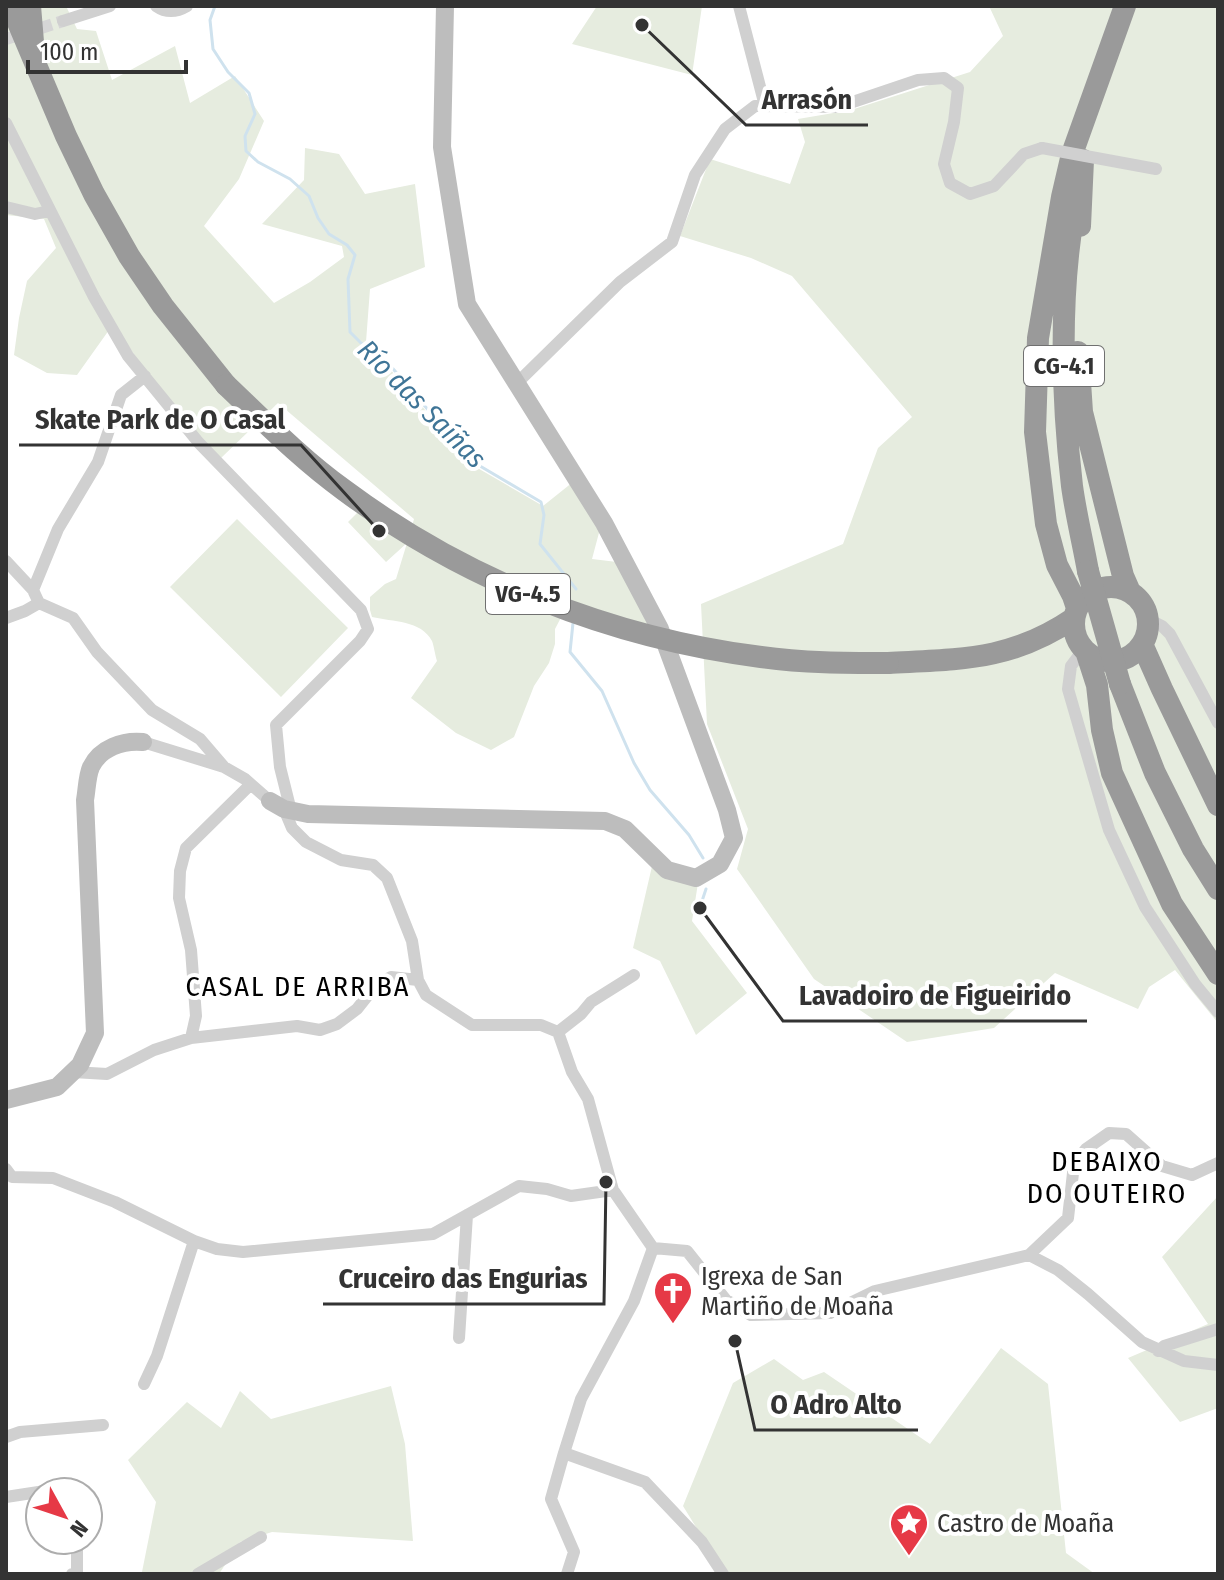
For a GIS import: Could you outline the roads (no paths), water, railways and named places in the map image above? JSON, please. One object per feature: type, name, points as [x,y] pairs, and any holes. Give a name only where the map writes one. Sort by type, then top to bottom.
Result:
[{"type":"highway","points":[[11,6],[48,92]]},
{"type":"highway","name":"VG-4.5","points":[[23,6],[48,92],[66,136],[129,256],[163,306],[226,385],[304,458],[355,498],[440,552],[541,600],[595,620],[654,637],[722,651],[824,662],[888,663],[982,657],[1034,642]]},
{"type":"highway","points":[[30,6],[33,43]]},
{"type":"highway","name":"CG-4.1","points":[[1125,6],[1103,70],[1071,229],[1065,295],[1064,394],[1072,488],[1088,571],[1120,684],[1155,773],[1193,849],[1218,889]]},
{"type":"highway","points":[[1103,70],[1068,168],[1038,338],[1035,432],[1046,524],[1057,565],[1073,596],[1074,630],[1097,685],[1102,730],[1112,773],[1172,904],[1218,974]]},
{"type":"highway","points":[[1083,160],[1075,315],[1082,412],[1123,576],[1130,592]]},
{"type":"highway","points":[[1110,587],[1130,592],[1139,599],[1148,619],[1142,644],[1134,653],[1111,662],[1098,660],[1083,648],[1057,639],[1034,642],[1075,613],[1083,599],[1100,589],[1110,587]]},
{"type":"highway","points":[[1142,644],[1218,805]]},
{"type":"street","points":[[63,21],[110,6]]},
{"type":"street","points":[[156,6],[168,11],[187,6]]},
{"type":"street","points":[[6,1100],[57,1087],[80,1065],[95,1033],[85,800],[90,769],[96,757],[120,743],[143,742],[224,767],[282,807],[308,814],[605,821],[625,829],[667,870],[696,878],[720,864],[734,838],[727,810],[660,629],[604,523],[467,304],[442,147],[445,6]]},
{"type":"street","points":[[739,6],[765,106]]},
{"type":"street","points":[[516,384],[620,282],[672,242],[695,175],[725,129],[755,106],[838,107],[918,80],[944,78],[958,88],[944,164],[950,183],[970,194],[994,186],[1024,154],[1042,148],[1156,169]]},
{"type":"street","points":[[6,123],[49,211],[128,356],[199,443],[361,610],[368,629],[360,641],[276,725],[282,807],[292,828],[306,842],[341,860],[373,865],[387,878],[412,941],[418,980],[426,995],[472,1025],[541,1025],[558,1032],[572,1072],[588,1099],[613,1190],[653,1248]]},
{"type":"street","points":[[6,207],[35,214],[49,211]]},
{"type":"street","points":[[33,590],[58,529],[98,462],[121,395],[145,376]]},
{"type":"street","points":[[6,561],[33,590],[39,603],[73,618],[97,652],[152,710],[200,739],[224,767]]},
{"type":"street","points":[[6,618],[39,603]]},
{"type":"street","points":[[1148,619],[1170,634],[1218,723]]},
{"type":"street","points":[[1083,648],[1071,666],[1068,689],[1109,830],[1145,907],[1195,984],[1218,1012]]},
{"type":"street","points":[[191,1038],[196,1016],[191,950],[179,898],[180,871],[186,848],[250,785]]},
{"type":"street","points":[[558,1032],[591,1002],[634,975]]},
{"type":"street","points":[[73,1072],[107,1074],[154,1050],[191,1038],[297,1026],[320,1030],[337,1024],[357,1009],[376,985],[391,977],[418,980]]},
{"type":"street","points":[[653,1248],[687,1251],[726,1300],[750,1317],[830,1313],[875,1291],[1029,1255],[1068,1218],[1074,1164],[1086,1149],[1109,1133],[1126,1134],[1162,1166],[1192,1175],[1218,1163]]},
{"type":"street","points":[[6,1169],[12,1177],[53,1178],[103,1197],[194,1241],[217,1249],[243,1252],[433,1234],[519,1186],[571,1196],[613,1190]]},
{"type":"street","points":[[459,1338],[467,1215]]},
{"type":"street","points":[[144,1384],[157,1356],[194,1241]]},
{"type":"street","points":[[567,1574],[574,1552],[551,1499],[581,1399],[634,1301],[653,1248]]},
{"type":"street","points":[[1029,1255],[1058,1270],[1142,1342],[1184,1361],[1218,1365]]},
{"type":"street","points":[[1158,1351],[1164,1346],[1218,1329]]},
{"type":"street","points":[[6,1437],[20,1432],[103,1425]]},
{"type":"street","points":[[564,1453],[645,1482],[702,1542],[723,1574]]},
{"type":"street","points":[[198,1574],[261,1537]]},
{"type":"street","points":[[72,1574],[77,1572],[77,1556]]},
{"type":"waterway","name":"Río das Saíñas","points":[[215,6],[210,20],[213,49],[228,72],[249,93],[255,114],[245,136],[246,151],[258,162],[290,179],[309,196],[329,234],[347,245],[355,255],[348,279],[350,332],[383,357],[464,452],[480,466],[541,502],[544,515],[540,544],[576,589]]},
{"type":"waterway","name":"Río das Saíñas","points":[[573,623],[570,652],[602,691],[634,763],[650,790],[689,835],[703,858]]},
{"type":"waterway","name":"Río das Saíñas","points":[[702,901],[706,889]]},
{"type":"tunnel","points":[[6,39],[63,21]]},
{"type":"place","name":"Arrasón","points":[[642,25]]},
{"type":"place","name":"Skate Park de O Casal","points":[[379,531]]},
{"type":"place","name":"Lavadoiro de Figueirido","points":[[700,908]]},
{"type":"place","name":"Cruceiro das Engurias","points":[[606,1182]]},
{"type":"place","name":"Igrexa de San Martiño de Moaña","points":[[673,1325]]},
{"type":"place","name":"O Adro Alto","points":[[735,1341]]},
{"type":"place","name":"Castro de Moaña","points":[[909,1557]]},
{"type":"district","name":"CASAL DE ARRIBA","points":[[298,986]]},
{"type":"district","name":"DEBAIXO DO OUTEIRO","points":[[1107,1177]]}]
